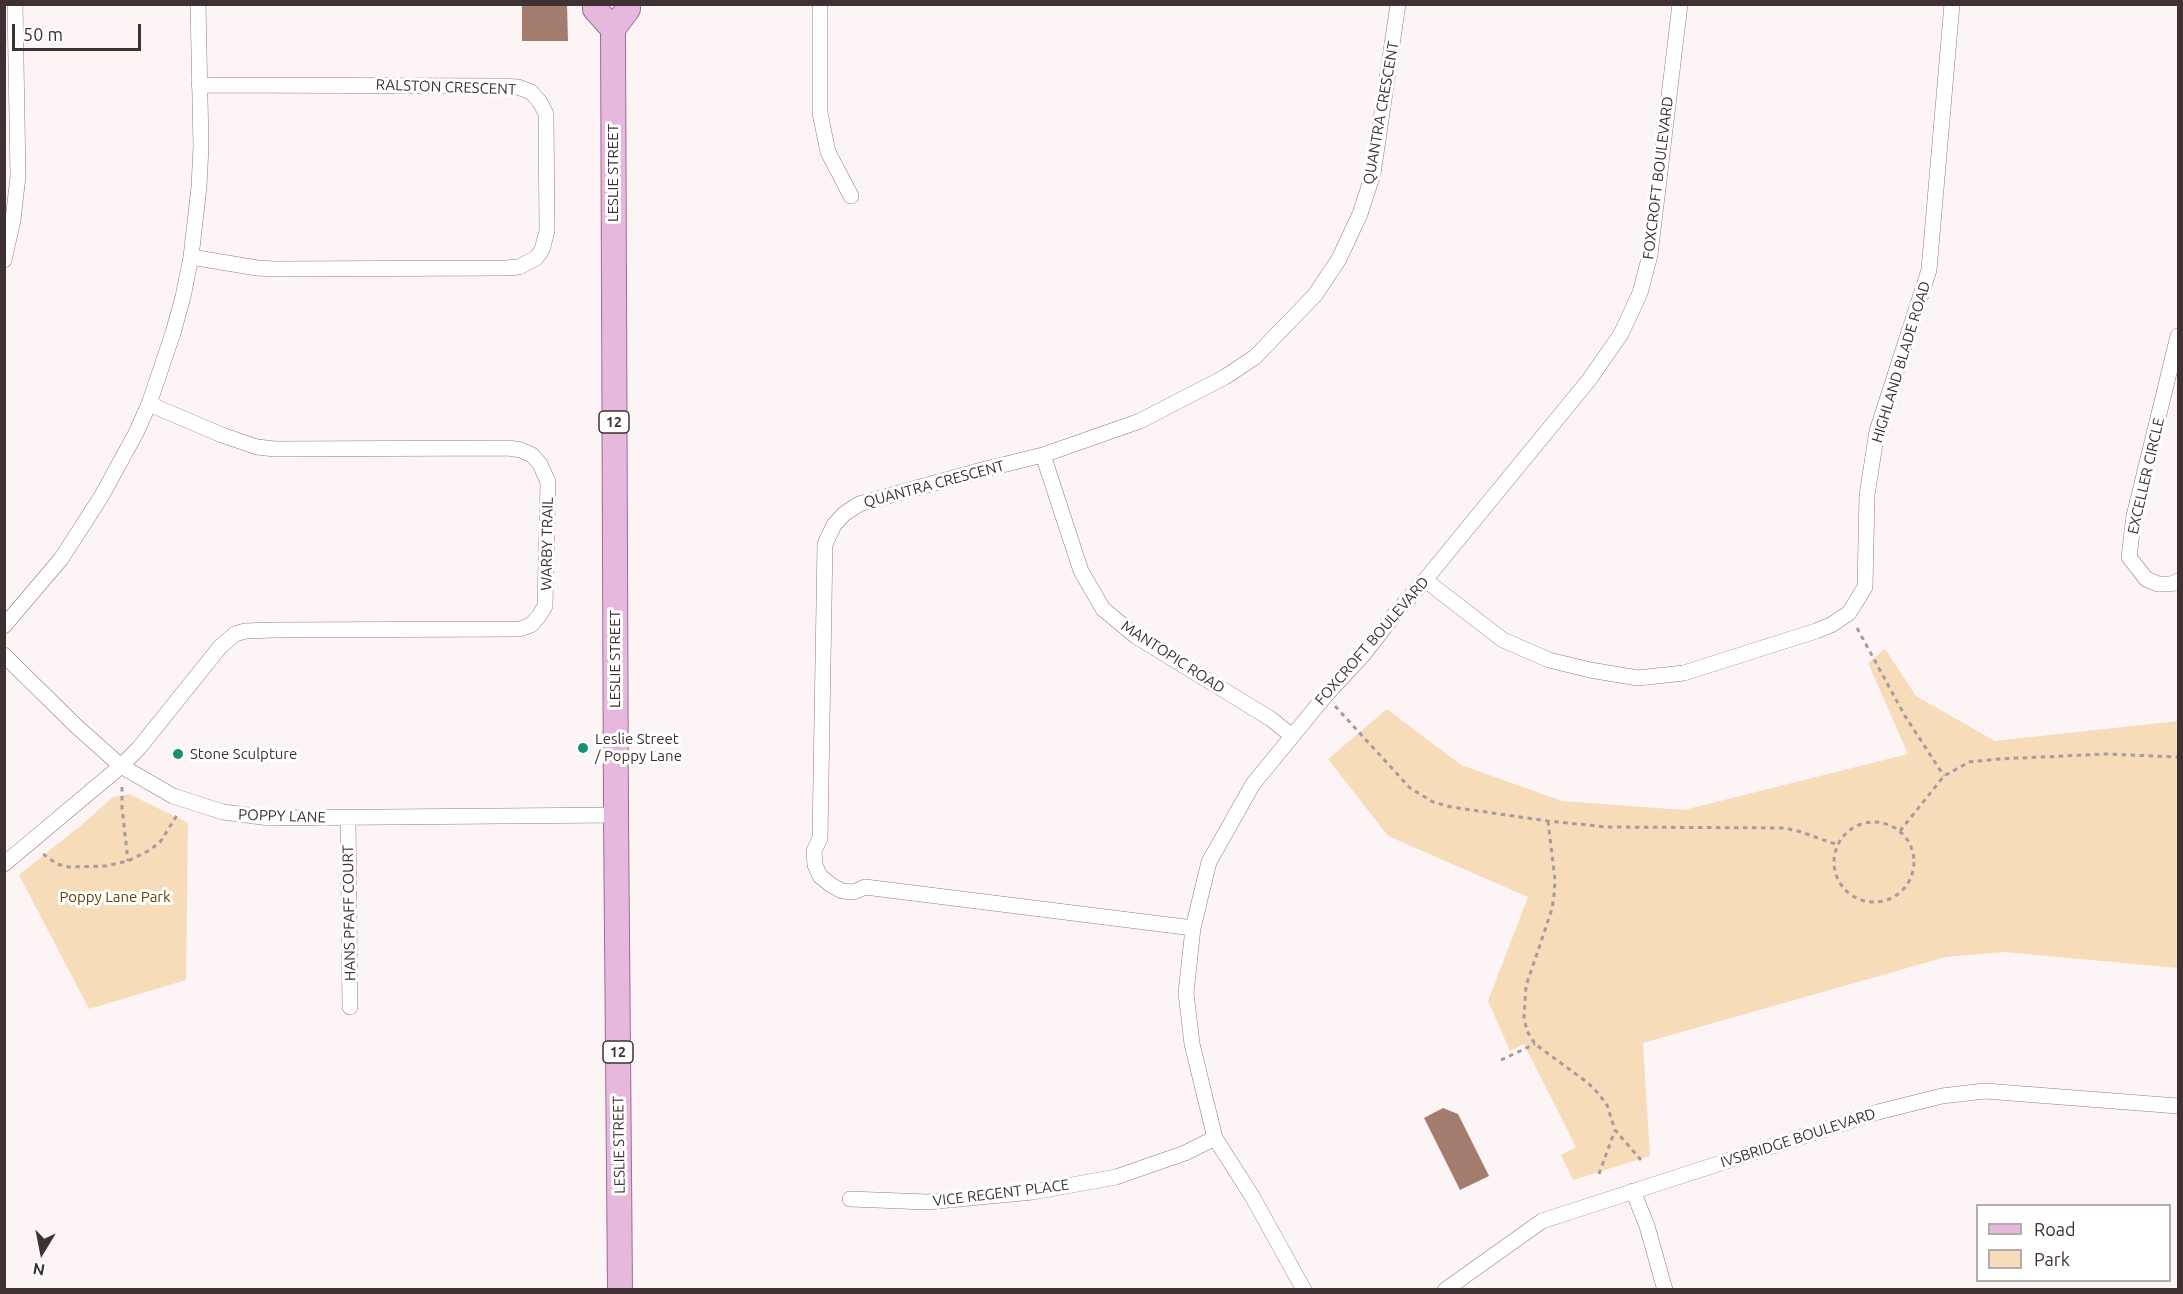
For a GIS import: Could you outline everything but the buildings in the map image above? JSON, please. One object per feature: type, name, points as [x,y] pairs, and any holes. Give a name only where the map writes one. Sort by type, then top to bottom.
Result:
[{"type":"main road","points":[[595,4],[595,9],[613,29],[628,9],[628,4]]},
{"type":"main road","name":"LESLIE STREET","points":[[613,29],[620,1290]]},
{"type":"street","points":[[4,260],[14,220],[18,176],[15,4]]},
{"type":"street","points":[[4,626],[61,559],[118,468],[148,404],[183,297],[191,257],[199,187],[198,4]]},
{"type":"street","points":[[820,4],[820,113],[828,152],[851,196]]},
{"type":"street","name":"QUANTRA CRESCENT","points":[[1193,928],[865,887],[854,892],[842,891],[820,876],[815,865],[814,851],[820,838],[825,544],[834,525],[844,514],[860,504],[879,497],[1043,455],[1140,421],[1225,377],[1255,357],[1315,295],[1339,258],[1360,214],[1373,174],[1398,4]]},
{"type":"street","name":"FOXCROFT BOULEVARD","points":[[1304,1290],[1252,1196],[1215,1138],[1192,1044],[1186,993],[1193,928],[1209,862],[1253,784],[1326,695],[1363,655],[1589,380],[1622,334],[1640,292],[1650,255],[1680,4]]},
{"type":"street","name":"HIGHLAND BLADE ROAD","points":[[1425,580],[1503,640],[1549,660],[1638,678],[1684,673],[1816,631],[1831,625],[1849,613],[1865,587],[1867,495],[1877,431],[1929,270],[1952,4]]},
{"type":"street","name":"RALSTON CRESCENT","points":[[191,257],[257,268],[506,268],[519,267],[536,258],[542,250],[547,231],[546,114],[540,102],[531,92],[518,87],[499,86],[199,85]]},
{"type":"street","name":"EXCELLER CIRCLE","points":[[2178,336],[2134,516],[2129,557],[2146,579],[2158,584],[2171,584],[2178,581]]},
{"type":"street","name":"WARBY TRAIL","points":[[4,864],[121,766],[139,748],[220,648],[236,634],[245,631],[273,630],[520,629],[531,626],[545,606],[548,482],[540,464],[532,455],[508,448],[275,449],[257,447],[148,404]]},
{"type":"street","name":"MANTOPIC ROAD","points":[[1043,455],[1081,571],[1103,609],[1137,637],[1271,719],[1292,736]]},
{"type":"street","name":"POPPY LANE","points":[[4,655],[75,725],[121,766],[173,796],[223,812],[270,818],[616,814]]},
{"type":"street","name":"HANS PFAFF COURT","points":[[348,818],[350,1007]]},
{"type":"street","name":"IVSBRIDGE BOULEVARD","points":[[1445,1290],[1542,1221],[1878,1113],[1942,1096],[1985,1091],[2178,1106]]},
{"type":"street","name":"VICE REGENT PLACE","points":[[850,1198],[927,1202],[1033,1192],[1116,1177],[1185,1153],[1215,1138]]},
{"type":"street","points":[[1633,1191],[1647,1226],[1665,1290]]},
{"type":"path","points":[[1849,613],[1905,716],[1944,776]]},
{"type":"path","points":[[1326,695],[1410,788],[1433,802],[1451,807],[1548,821],[1607,827],[1785,828],[1838,845]]},
{"type":"path","points":[[1900,831],[1944,776],[1969,762],[2106,754],[2178,757]]},
{"type":"path","points":[[122,785],[122,808],[128,861]]},
{"type":"path","points":[[43,854],[57,864],[69,867],[106,866],[128,861],[150,850],[161,841],[177,815]]},
{"type":"path","points":[[1548,821],[1555,880],[1554,895],[1552,909],[1536,954],[1523,1002],[1527,1031],[1535,1044],[1598,1093],[1607,1105],[1616,1130],[1641,1160]]},
{"type":"path","points":[[1865,823],[1884,823],[1900,831],[1911,848],[1914,868],[1910,881],[1902,892],[1883,901],[1863,901],[1850,895],[1841,885],[1835,865],[1834,858],[1838,845],[1849,831],[1865,823]]},
{"type":"path","points":[[1501,1060],[1535,1044]]},
{"type":"path","points":[[1599,1174],[1616,1130]]},
{"type":"green space","points":[[1885,649],[1916,696],[1995,741],[2178,721],[2178,968],[2004,952],[1946,957],[1643,1043],[1650,1156],[1573,1180],[1561,1155],[1576,1147],[1524,1044],[1510,1051],[1488,1001],[1528,897],[1388,836],[1328,759],[1387,709],[1461,765],[1562,801],[1684,810],[1908,754],[1868,663]]},
{"type":"green space","name":"Poppy Lane Park","points":[[129,794],[188,823],[186,980],[89,1009],[19,875],[113,797]]},
{"type":"place","name":"Leslie Street / Poppy Lane","points":[[583,748]]},
{"type":"place","name":"Stone Sculpture","points":[[178,754]]}]
